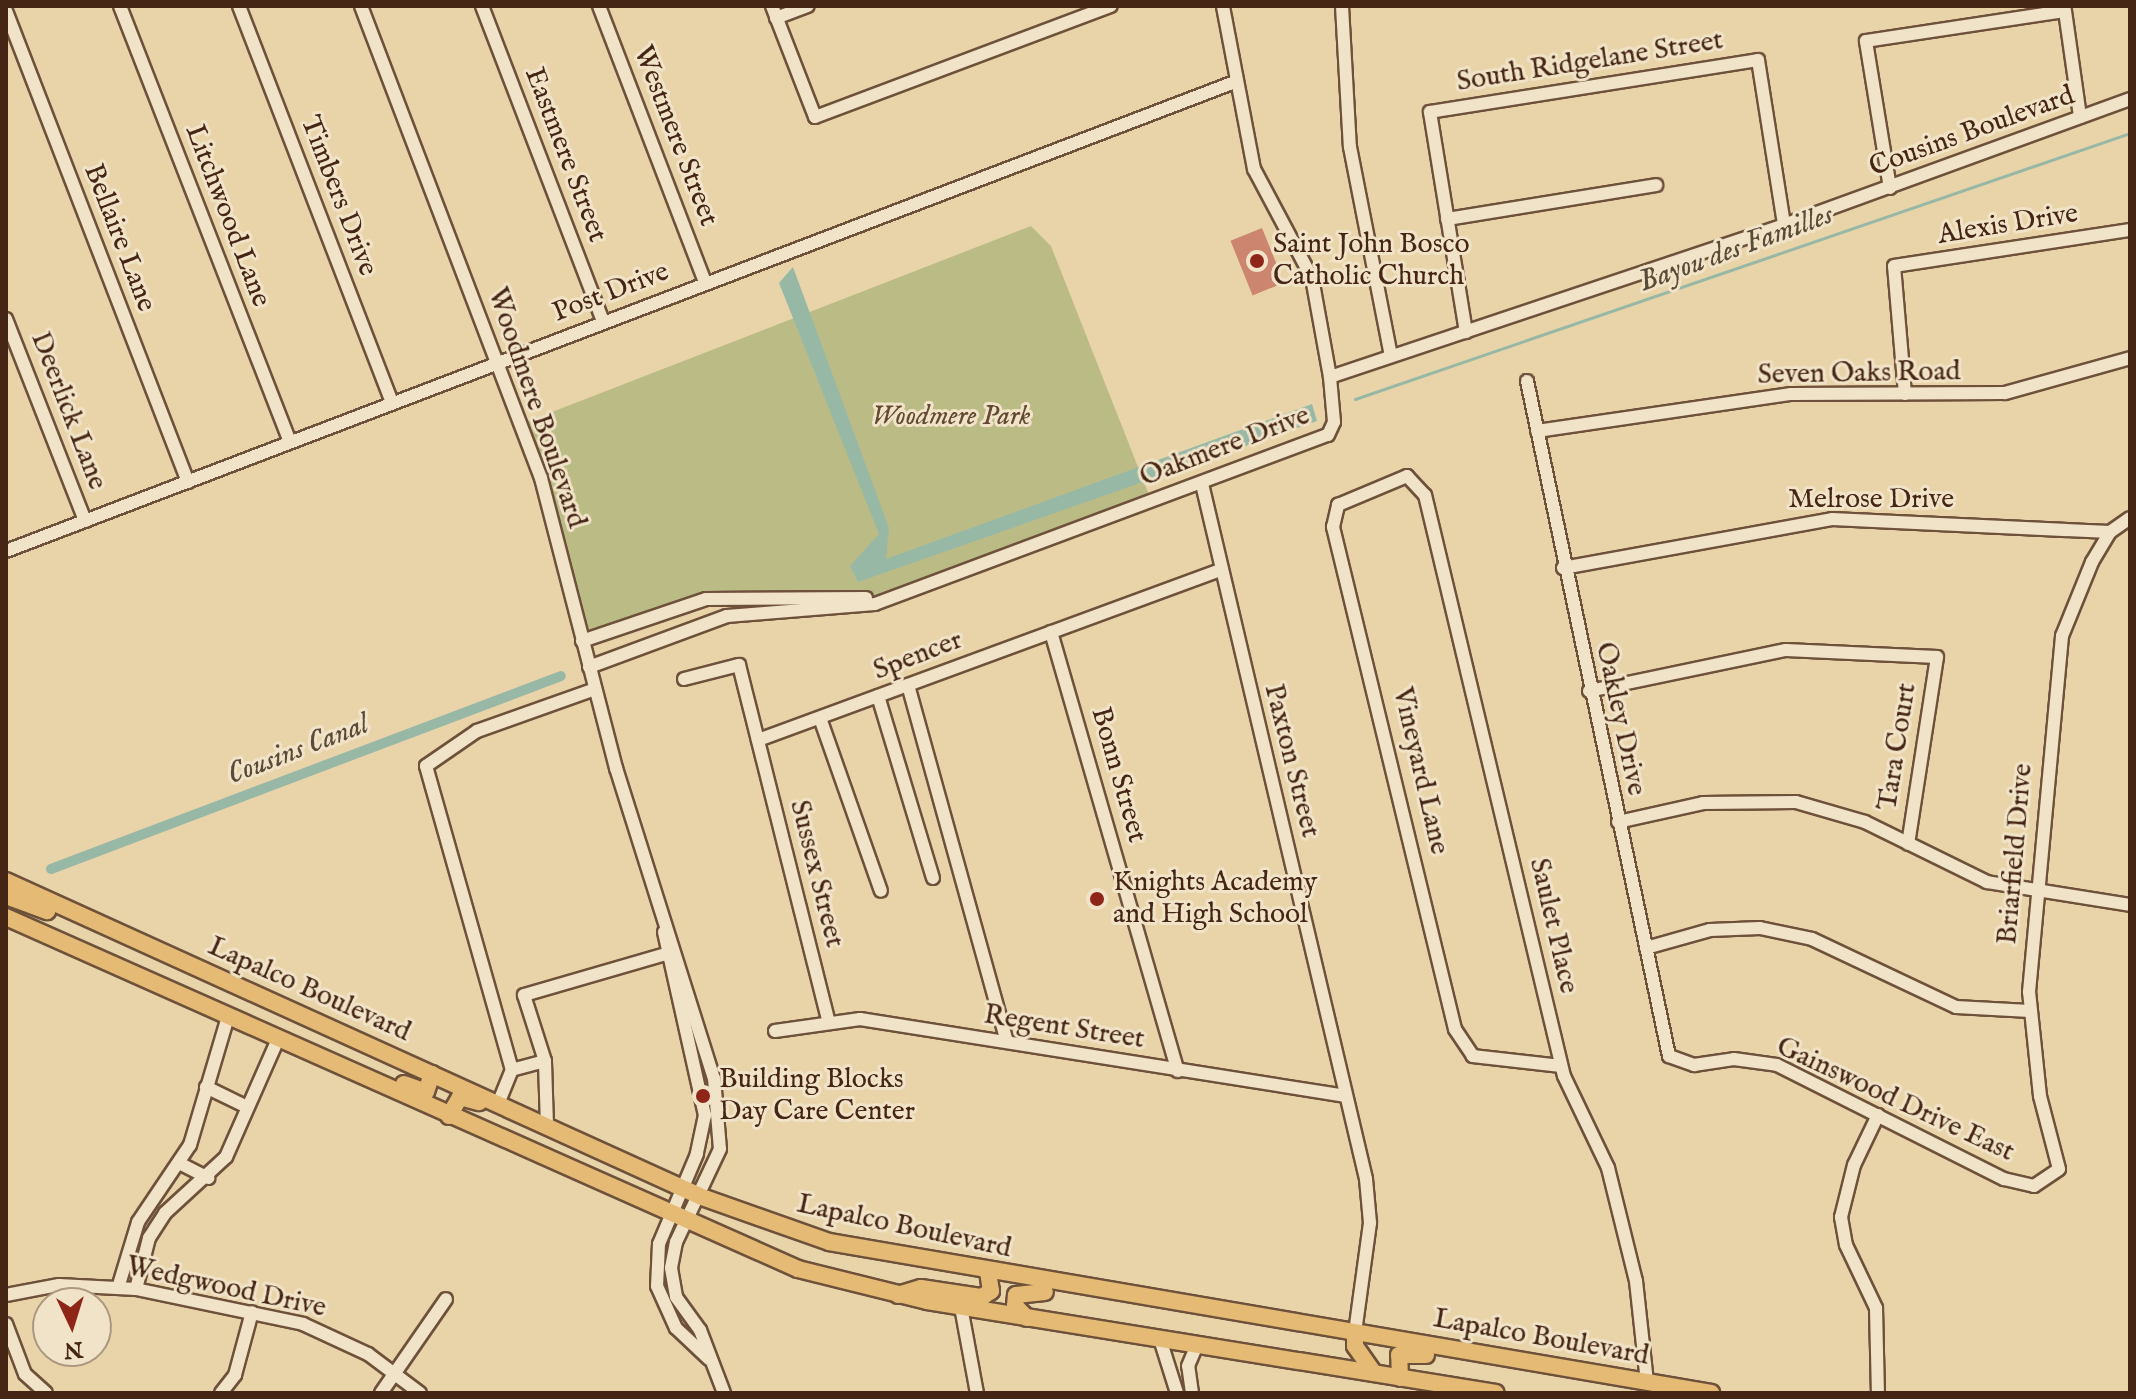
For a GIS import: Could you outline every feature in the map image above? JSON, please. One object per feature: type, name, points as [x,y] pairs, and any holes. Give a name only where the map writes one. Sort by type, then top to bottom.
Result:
[{"type":"main road","name":"Lapalco Boulevard","points":[[6,881],[144,947],[702,1197],[829,1242],[988,1273],[1605,1375],[1650,1386],[1711,1393]]},
{"type":"main road","points":[[6,896],[96,922]]},
{"type":"main road","name":"Lapalco Boulevard","points":[[6,917],[798,1269],[896,1295],[961,1307],[1374,1373],[1401,1385],[1496,1393]]},
{"type":"main road","points":[[78,949],[134,964],[144,947]]},
{"type":"main road","points":[[327,1061],[360,1064],[426,1092],[432,1074]]},
{"type":"main road","points":[[449,1116],[453,1101],[469,1097],[580,1141]]},
{"type":"main road","points":[[896,1295],[921,1288],[982,1297],[992,1286],[988,1273]]},
{"type":"main road","points":[[1027,1318],[1015,1306],[1021,1291],[1094,1291]]},
{"type":"main road","points":[[1355,1333],[1355,1346],[1374,1373]]},
{"type":"main road","points":[[1401,1385],[1404,1353],[1449,1359],[1470,1352]]},
{"type":"main road","points":[[1603,1393],[1605,1375]]},
{"type":"street","name":"Litchwood Lane","points":[[120,6],[290,442]]},
{"type":"street","name":"Timbers Drive","points":[[239,6],[392,403]]},
{"type":"street","name":"Woodmere Boulevard","points":[[361,6],[541,478],[595,689],[722,1115],[720,1149],[702,1197],[678,1218]]},
{"type":"street","name":"Eastmere Street","points":[[482,6],[603,322]]},
{"type":"street","name":"Westmere Street","points":[[599,6],[705,282]]},
{"type":"street","points":[[808,6],[774,12],[815,117],[1111,6]]},
{"type":"street","name":"Oakmere Drive","points":[[589,667],[680,632],[748,613],[862,607],[1328,435],[1334,422],[1330,377],[1306,259],[1256,173],[1235,82],[1223,6]]},
{"type":"street","points":[[1342,6],[1350,147],[1391,356]]},
{"type":"street","name":"Bellaire Lane","points":[[6,11],[188,482]]},
{"type":"street","points":[[1890,188],[1866,41],[2065,11],[2080,117]]},
{"type":"street","name":"South Ridgelane Street","points":[[1447,219],[1430,112],[1758,60],[1784,225]]},
{"type":"street","name":"Post Drive","points":[[6,551],[1235,82]]},
{"type":"street","name":"Cousins Boulevard","points":[[1330,377],[1784,225],[2130,99]]},
{"type":"street","points":[[1466,332],[1447,219],[1656,185]]},
{"type":"street","name":"Alexis Drive","points":[[1905,394],[1894,266],[2130,230]]},
{"type":"street","name":"Deerlick Lane","points":[[6,319],[85,521]]},
{"type":"street","name":"Seven Oaks Road","points":[[1537,431],[1791,394],[2005,393],[2130,358]]},
{"type":"street","name":"Oakley Drive","points":[[1527,381],[1589,691],[1646,948],[1676,1063]]},
{"type":"street","name":"Saulet Place","points":[[1338,505],[1363,490],[1416,478],[1561,1066],[1608,1168],[1636,1281],[1650,1386]]},
{"type":"street","name":"Paxton Street","points":[[1202,484],[1346,1096],[1370,1223],[1355,1333]]},
{"type":"street","name":"Vineyard Lane","points":[[1338,505],[1333,527],[1463,1048],[1473,1056],[1561,1066]]},
{"type":"street","points":[[2110,532],[2130,518]]},
{"type":"street","name":"Melrose Drive","points":[[1563,568],[1832,519],[2110,532]]},
{"type":"street","name":"Briarfield Drive","points":[[2046,1183],[2059,1161],[2040,1096],[2030,1011],[2033,891],[2062,636],[2079,585],[2110,532]]},
{"type":"street","name":"Spencer","points":[[758,740],[1220,570]]},
{"type":"street","name":"Oakmere Drive","points":[[582,641],[680,606],[739,595],[897,595]]},
{"type":"street","points":[[680,606],[670,624],[680,632]]},
{"type":"street","name":"Bonn Street","points":[[1051,632],[1178,1071]]},
{"type":"street","name":"Tara Court","points":[[1589,691],[1786,650],[1937,657],[1908,844]]},
{"type":"street","points":[[684,679],[739,665],[758,740]]},
{"type":"street","points":[[908,685],[1007,1042]]},
{"type":"street","points":[[498,1104],[512,1070],[426,766],[477,731],[595,689]]},
{"type":"street","points":[[878,696],[933,878]]},
{"type":"street","points":[[820,718],[881,891]]},
{"type":"street","name":"Sussex Street","points":[[758,740],[828,1020]]},
{"type":"street","points":[[1618,822],[1755,798],[1865,822],[1987,882],[2130,905]]},
{"type":"street","points":[[1646,948],[1710,930],[1760,928],[1812,939],[1956,1007],[2030,1011]]},
{"type":"street","name":"Woodmere Boulevard","points":[[671,952],[705,1104],[702,1141],[683,1188],[678,1218]]},
{"type":"street","points":[[547,1126],[545,1061],[524,995],[671,952]]},
{"type":"street","points":[[118,1288],[143,1213],[179,1163],[228,1017]]},
{"type":"street","name":"Regent Street","points":[[775,1031],[828,1020],[1007,1042],[1346,1096]]},
{"type":"street","points":[[136,1289],[159,1222],[208,1178],[247,1107],[278,1039]]},
{"type":"street","points":[[512,1070],[545,1061]]},
{"type":"street","name":"Gainswood Drive East","points":[[1676,1063],[1777,1065],[2004,1179],[2046,1183]]},
{"type":"street","points":[[206,1087],[247,1107]]},
{"type":"street","points":[[1878,1115],[1841,1217],[1846,1245],[1876,1308],[1878,1393]]},
{"type":"street","points":[[179,1163],[208,1178]]},
{"type":"street","points":[[143,1213],[159,1222]]},
{"type":"street","points":[[678,1218],[655,1263],[659,1298],[676,1328],[709,1359],[724,1393]]},
{"type":"street","name":"Wedgwood Drive","points":[[6,1295],[59,1285],[136,1289],[252,1312],[340,1339],[397,1372],[420,1393]]},
{"type":"street","points":[[381,1393],[446,1299]]},
{"type":"street","points":[[961,1307],[977,1393]]},
{"type":"street","points":[[221,1393],[235,1375],[252,1312]]},
{"type":"street","points":[[6,1324],[25,1374],[46,1393]]},
{"type":"street","points":[[1160,1339],[1177,1393]]},
{"type":"street","points":[[1192,1393],[1188,1366],[1197,1345]]},
{"type":"green space","name":"Woodmere Park","points":[[1031,226],[1051,246],[1151,500],[897,595],[728,596],[582,641],[521,424]]},
{"type":"shaded area","points":[[793,267],[889,528],[886,559],[1312,404],[1317,421],[858,582],[850,566],[879,534],[779,283]]},
{"type":"building","name":"Saint John Bosco Catholic Church","points":[[1262,228],[1284,283],[1253,295],[1230,241]]},
{"type":"waterway","name":"Bayou des Familles","points":[[1355,399],[2130,133]]},
{"type":"waterway","name":"Cousins Canal","points":[[51,869],[561,676]]},
{"type":"place","name":"Saint John Bosco Catholic Church","points":[[1257,261]]},
{"type":"place","name":"Knights Academy and High School","points":[[1097,899]]},
{"type":"place","name":"Building Blocks Day Care Center","points":[[703,1096]]}]
